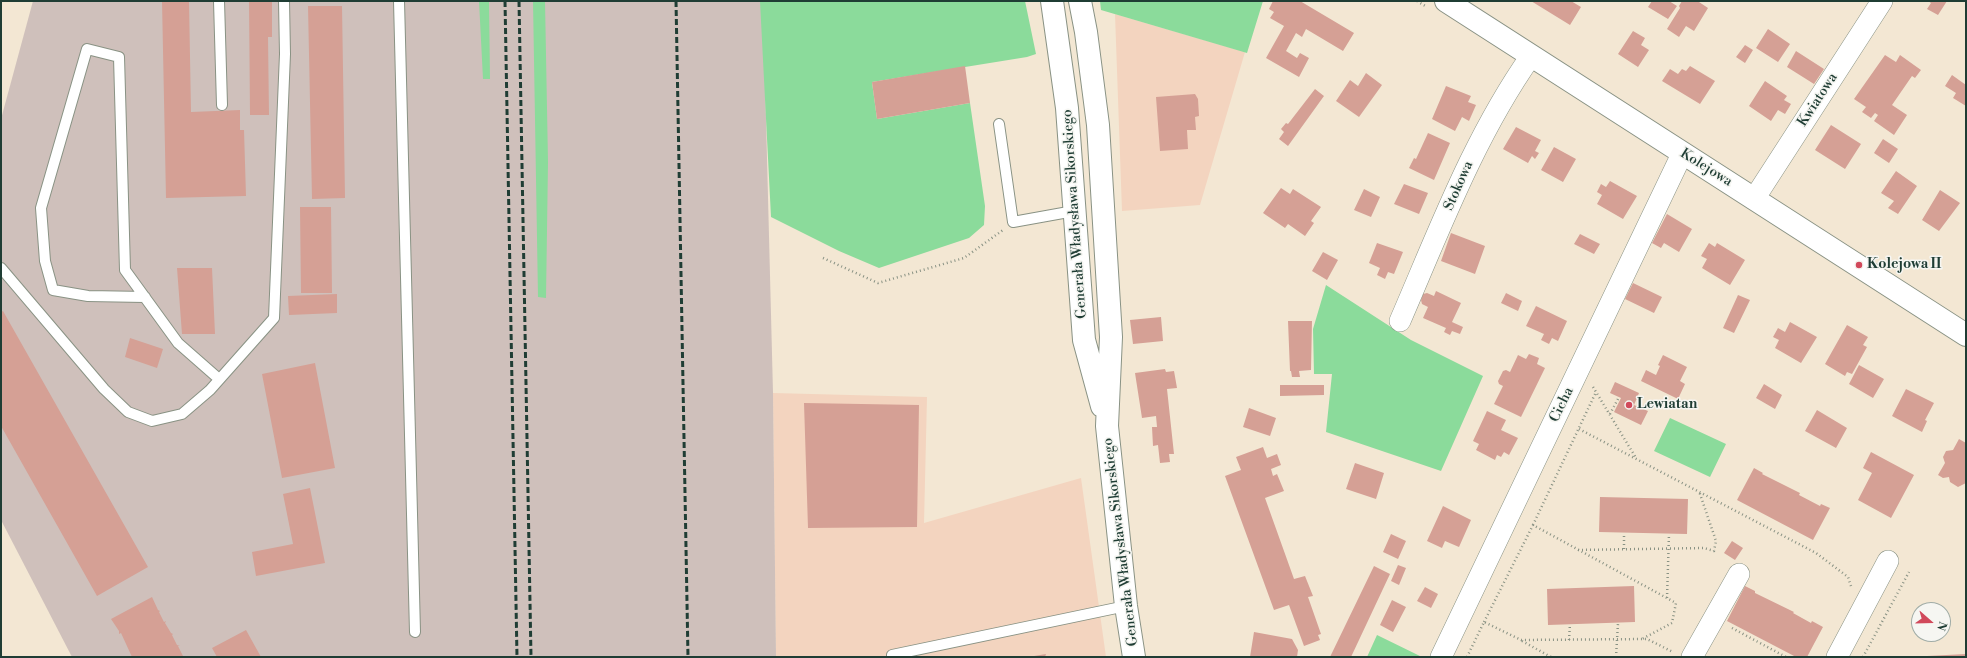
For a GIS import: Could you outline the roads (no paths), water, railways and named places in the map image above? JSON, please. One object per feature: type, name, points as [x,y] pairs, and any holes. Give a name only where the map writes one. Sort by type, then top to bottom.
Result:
[{"type":"main road","name":"Generała Władysława Sikorskiego","points":[[1052,1],[1067,108],[1084,340],[1107,426]]},
{"type":"main road","name":"Generała Władysława Sikorskiego","points":[[1080,1],[1086,32],[1098,125],[1111,337],[1107,426],[1126,606],[1134,657]]},
{"type":"main road","name":"Kolejowa","points":[[1446,1],[1966,335]]},
{"type":"street","name":"Kwiatowa","points":[[1754,199],[1882,1]]},
{"type":"street","name":"Stokowa","points":[[1400,321],[1471,159],[1512,83],[1531,56]]},
{"type":"street","name":"Cicha","points":[[1441,657],[1682,154]]},
{"type":"street","points":[[1837,657],[1888,561]]},
{"type":"street","points":[[1683,655],[1714,618],[1739,574]]},
{"type":"lane","points":[[219,1],[222,105]]},
{"type":"lane","points":[[1,268],[104,389],[128,412],[152,421],[182,414],[210,390],[274,318],[285,54],[284,1]]},
{"type":"lane","points":[[399,1],[415,632]]},
{"type":"lane","points":[[145,297],[88,296],[53,290],[45,261],[41,208],[87,49],[119,57],[125,270],[145,297],[178,343],[219,380]]},
{"type":"lane","points":[[999,124],[1013,222],[1074,211]]},
{"type":"lane","points":[[892,655],[1126,606]]},
{"type":"railway","points":[[505,1],[517,657]]},
{"type":"railway","points":[[519,1],[531,657]]},
{"type":"railway","points":[[676,1],[688,657]]},
{"type":"place","name":"Kolejowa II","points":[[1859,265]]},
{"type":"place","name":"Lewiatan","points":[[1629,405]]}]
